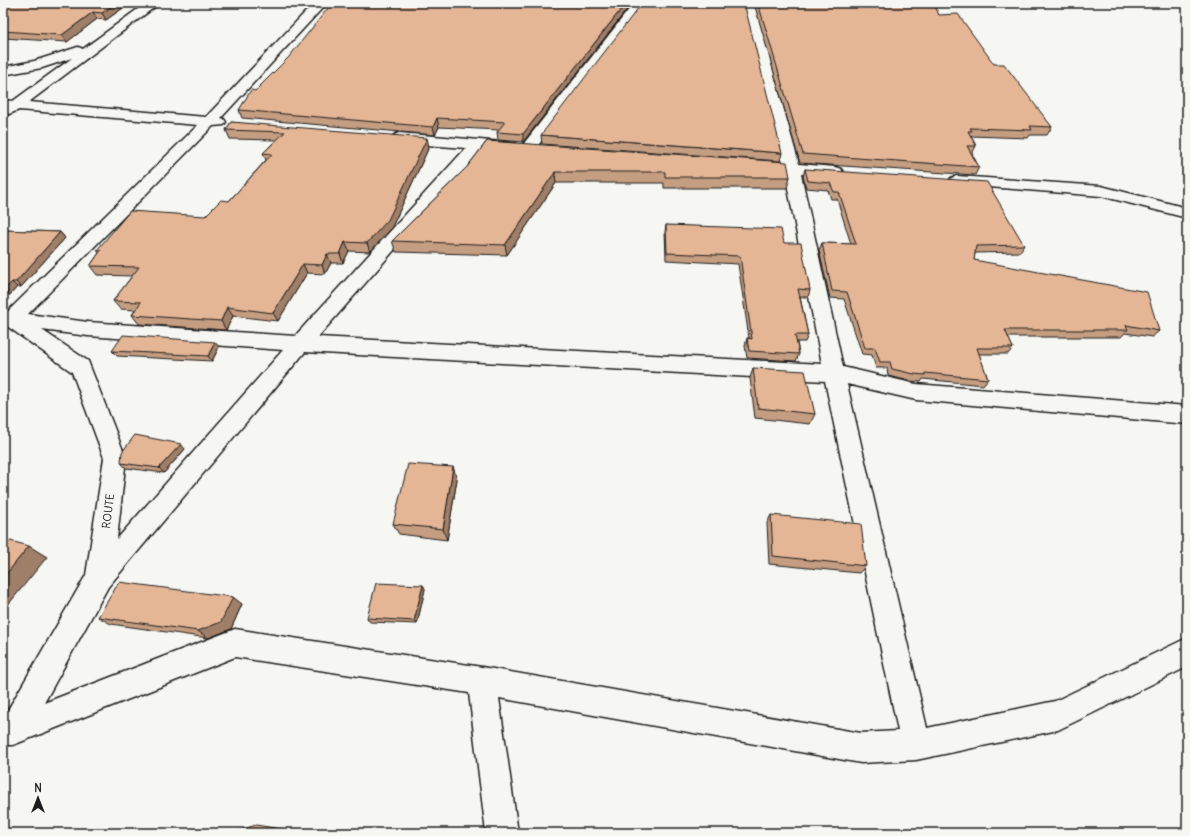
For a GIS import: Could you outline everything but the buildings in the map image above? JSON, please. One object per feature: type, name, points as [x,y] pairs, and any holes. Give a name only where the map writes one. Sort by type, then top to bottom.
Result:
[{"type":"street","points":[[7,108],[100,44],[154,3]]},
{"type":"street","points":[[7,319],[209,122],[321,3]]},
{"type":"street","points":[[528,149],[640,3]]},
{"type":"street","points":[[748,3],[792,169],[834,372],[916,745]]},
{"type":"street","points":[[3,71],[37,65],[100,44]]},
{"type":"street","points":[[7,108],[233,124]]},
{"type":"street","points":[[381,136],[543,150]]},
{"type":"street","points":[[99,578],[300,344],[478,145]]},
{"type":"street","points":[[745,165],[847,173]]},
{"type":"street","points":[[942,180],[1101,191],[1187,213]]},
{"type":"street","points":[[7,319],[88,329],[300,344],[834,372],[916,392],[1187,415]]},
{"type":"street","name":"ROUTE","points":[[7,319],[81,367],[115,458],[99,578],[8,730]]},
{"type":"street","points":[[8,730],[235,643],[482,681],[861,748],[916,745],[1058,715],[1187,652]]},
{"type":"street","points":[[482,681],[502,833]]}]
